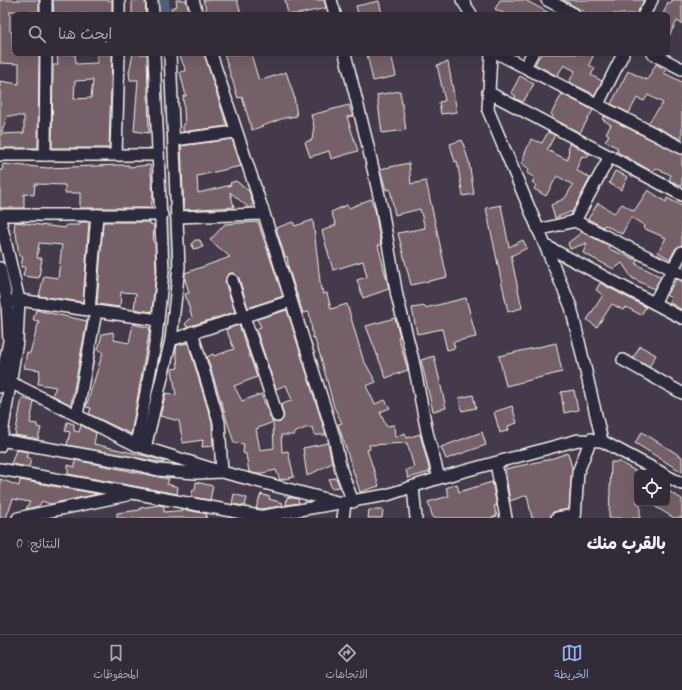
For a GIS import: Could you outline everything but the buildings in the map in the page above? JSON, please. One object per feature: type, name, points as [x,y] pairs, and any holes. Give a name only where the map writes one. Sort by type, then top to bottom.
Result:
[{"type":"street","points":[[46,0],[46,12]]},
{"type":"street","points":[[119,0],[119,12]]},
{"type":"street","points":[[152,0],[153,12]]},
{"type":"street","points":[[193,0],[197,12]]},
{"type":"street","points":[[331,0],[334,12]]},
{"type":"street","points":[[462,0],[470,12]]},
{"type":"street","points":[[645,12],[652,0]]},
{"type":"street","points":[[553,5],[569,12]]},
{"type":"street","points":[[45,155],[46,56]]},
{"type":"street","points":[[116,154],[119,56]]},
{"type":"street","points":[[140,446],[156,339],[163,271],[162,215],[154,56]]},
{"type":"street","points":[[140,446],[171,340],[179,267],[170,56]]},
{"type":"street","points":[[212,56],[264,214],[290,301],[334,437],[349,503],[344,518]]},
{"type":"street","points":[[346,56],[382,209],[397,296],[414,360],[427,432],[439,478]]},
{"type":"street","points":[[490,56],[488,110],[571,307],[602,441]]},
{"type":"street","points":[[504,56],[526,66],[682,148]]},
{"type":"street","points":[[526,66],[531,56]]},
{"type":"street","points":[[598,104],[622,56]]},
{"type":"street","points":[[657,56],[682,69]]},
{"type":"street","points":[[488,92],[682,195]]},
{"type":"street","points":[[174,140],[236,132]]},
{"type":"street","points":[[0,155],[158,155]]},
{"type":"street","points":[[575,221],[610,156]]},
{"type":"street","points":[[177,217],[264,214]]},
{"type":"street","points":[[0,215],[162,215]]},
{"type":"street","points":[[77,416],[92,310],[97,215]]},
{"type":"street","points":[[0,219],[19,300],[11,354],[3,381],[0,442],[131,463],[158,470],[196,474],[222,472]]},
{"type":"street","points":[[538,230],[575,221],[678,272]]},
{"type":"street","points":[[546,246],[682,318]]},
{"type":"street","points":[[654,303],[678,272],[682,252]]},
{"type":"street","points":[[0,268],[7,302],[11,354]]},
{"type":"street","points":[[232,280],[242,316],[262,366],[277,416]]},
{"type":"street","points":[[7,302],[19,300],[158,320]]},
{"type":"street","points":[[171,340],[290,301]]},
{"type":"street","points":[[192,332],[219,422],[222,472]]},
{"type":"street","points":[[622,360],[682,393]]},
{"type":"street","points":[[3,381],[140,446],[222,472],[349,503]]},
{"type":"street","points":[[558,518],[575,517],[578,472],[591,439]]},
{"type":"street","points":[[0,469],[256,517],[349,503],[387,495],[439,478],[578,440],[591,439],[602,441],[656,470]]},
{"type":"street","points":[[496,463],[506,518]]},
{"type":"street","points":[[670,478],[682,484]]},
{"type":"street","points":[[413,487],[416,518]]},
{"type":"street","points":[[18,518],[132,494]]},
{"type":"waterway","points":[[164,0],[165,12]]},
{"type":"waterway","points":[[171,210],[172,286]]}]
